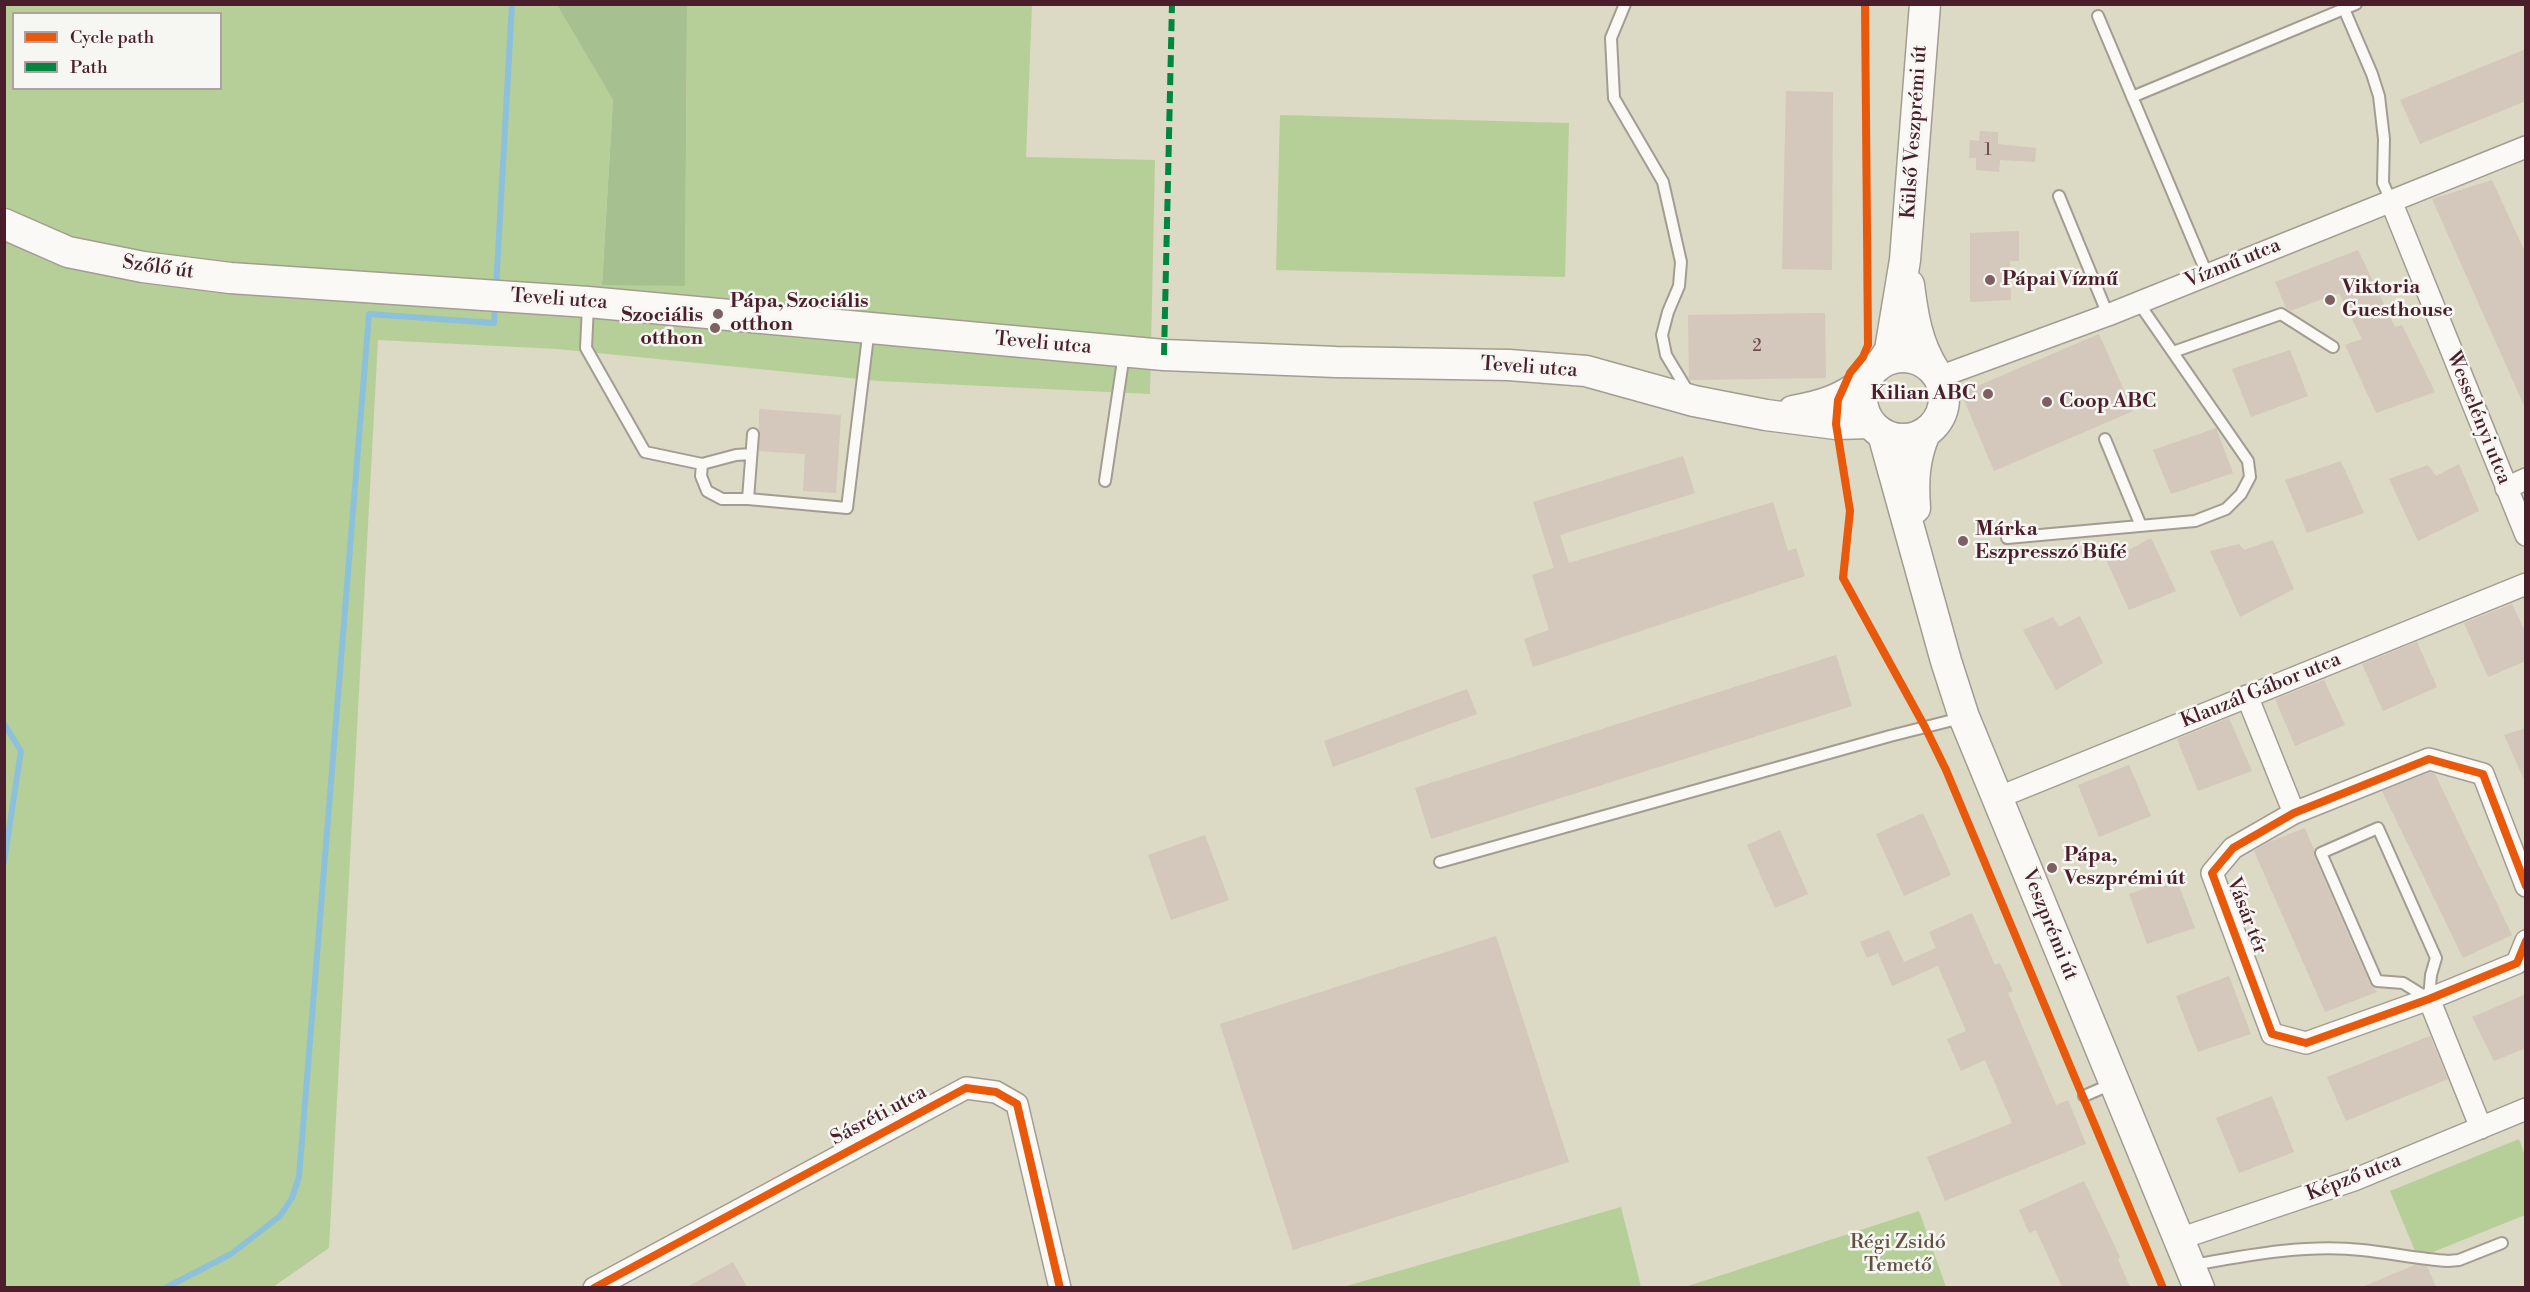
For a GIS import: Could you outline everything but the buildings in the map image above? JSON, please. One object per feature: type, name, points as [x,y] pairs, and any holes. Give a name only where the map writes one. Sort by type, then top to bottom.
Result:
[{"type":"main road","name":"Külső Veszprémi út","points":[[1874,371],[1890,350],[1905,260],[1925,4]]},
{"type":"main road","name":"Szőlő út","points":[[4,224],[68,252],[107,261],[230,278],[317,284]]},
{"type":"main road","name":"Külső Veszprémi út","points":[[1905,260],[1915,327],[1924,354],[1936,374]]},
{"type":"main road","name":"Teveli utca","points":[[317,284],[588,302],[1164,355],[1336,362],[1509,365],[1586,372],[1694,401],[1766,415],[1877,428]]},
{"type":"main road","points":[[1911,357],[1920,360],[1936,374],[1943,386],[1944,404],[1938,420],[1925,433],[1904,439],[1877,428],[1866,416],[1861,398],[1874,371],[1892,358],[1911,357]]},
{"type":"main road","name":"Teveli utca","points":[[1766,415],[1829,403],[1848,395],[1874,371]]},
{"type":"main road","name":"Veszprémi út","points":[[1877,428],[1964,717],[2190,1264]]},
{"type":"main road","name":"Veszprémi út","points":[[1917,556],[1913,475],[1917,453],[1925,433]]},
{"type":"street","name":"Vízmű utca","points":[[1936,374],[2108,315],[2526,147]]},
{"type":"street","name":"Wesselényi utca","points":[[2391,201],[2526,535]]},
{"type":"street","points":[[2506,488],[2526,479]]},
{"type":"street","name":"Klauzál Gábor utca","points":[[1997,798],[2526,584]]},
{"type":"street","points":[[2247,696],[2294,813]]},
{"type":"street","name":"Vásár tér","points":[[2526,886],[2483,774],[2429,759],[2294,813],[2233,848],[2212,873],[2272,1034],[2306,1043],[2429,999],[2517,963],[2526,941]]},
{"type":"street","points":[[2429,999],[2481,1128]]},
{"type":"street","name":"Sásréti utca","points":[[594,1287],[966,1088],[996,1092],[1017,1104],[1060,1287]]},
{"type":"street","name":"Képző utca","points":[[2190,1264],[2354,1180],[2526,1109]]},
{"type":"lane","points":[[1625,4],[1611,38],[1614,98],[1663,182],[1681,262],[1679,286],[1662,334],[1666,355],[1694,401]]},
{"type":"lane","points":[[2132,97],[2356,4]]},
{"type":"lane","points":[[2344,9],[2379,96],[2385,139],[2384,183],[2391,201]]},
{"type":"lane","points":[[2098,16],[2207,274]]},
{"type":"lane","points":[[2059,196],[2108,315]]},
{"type":"lane","points":[[588,302],[586,348],[645,452],[702,464],[736,455],[751,454]]},
{"type":"lane","points":[[2007,538],[2195,521],[2226,509],[2241,494],[2250,477],[2248,461],[2138,302]]},
{"type":"lane","points":[[2172,352],[2281,314],[2333,347]]},
{"type":"lane","points":[[702,464],[701,476],[707,491],[722,499],[748,499],[847,508],[869,328]]},
{"type":"lane","points":[[1105,481],[1125,351]]},
{"type":"lane","points":[[748,499],[753,434]]},
{"type":"lane","points":[[2105,439],[2141,526]]},
{"type":"lane","points":[[1440,862],[1964,717]]},
{"type":"lane","points":[[2379,828],[2436,958],[2431,975],[2429,999],[2403,983],[2377,981],[2321,853],[2379,828]]},
{"type":"lane","points":[[2084,1096],[2114,1082]]},
{"type":"lane","points":[[2190,1264],[2310,1249],[2362,1250],[2448,1261],[2459,1260],[2502,1243]]},
{"type":"green space","points":[[7,4],[557,5],[613,100],[602,284],[685,286],[687,5],[1032,5],[1026,157],[1155,160],[1150,394],[879,381],[557,349],[378,340],[329,1248],[273,1287],[5,1288],[5,7]]},
{"type":"green space","points":[[557,5],[687,5],[685,286],[602,285],[613,100]]},
{"type":"green space","points":[[1280,115],[1569,123],[1565,277],[1276,270]]},
{"type":"green space","points":[[2519,1139],[2525,1156],[2525,1215],[2418,1258],[2390,1191]]},
{"type":"green space","points":[[1621,1207],[1641,1287],[1343,1287]]},
{"type":"green space","name":"Régi Zsidó Temető","points":[[1919,1211],[1946,1287],[1685,1287]]},
{"type":"waterway","points":[[496,288],[512,4]]},
{"type":"waterway","points":[[165,1288],[231,1254],[280,1216],[292,1198],[299,1177],[369,314],[494,323],[495,305]]},
{"type":"waterway","points":[[4,724],[21,751],[4,862]]},
{"type":"marked path","points":[[1164,355],[1172,4]]},
{"type":"cycle path","points":[[1865,4],[1868,345],[1863,357],[1850,373],[1838,400],[1836,424],[1850,511],[1843,578],[1925,727],[1946,770],[2163,1288]]},
{"type":"cycle path","points":[[2526,886],[2483,774],[2429,759],[2294,813],[2233,848],[2212,873],[2272,1034],[2306,1043],[2429,999],[2517,963],[2526,941]]},
{"type":"cycle path","points":[[594,1288],[966,1088],[996,1092],[1017,1104],[1060,1288]]},
{"type":"place","name":"Pápai Vízmű","points":[[1990,280]]},
{"type":"place","name":"Viktoria Guesthouse","points":[[2330,300]]},
{"type":"place","name":"Pápa, Szociális otthon","points":[[718,314]]},
{"type":"place","name":"Szociális otthon","points":[[715,328]]},
{"type":"place","name":"Kilian ABC","points":[[1988,394]]},
{"type":"place","name":"Coop ABC","points":[[2047,402]]},
{"type":"place","name":"Márka Eszpresszó Büfé","points":[[1963,541]]},
{"type":"place","name":"Pápa, Veszprémi út","points":[[2052,868]]}]
